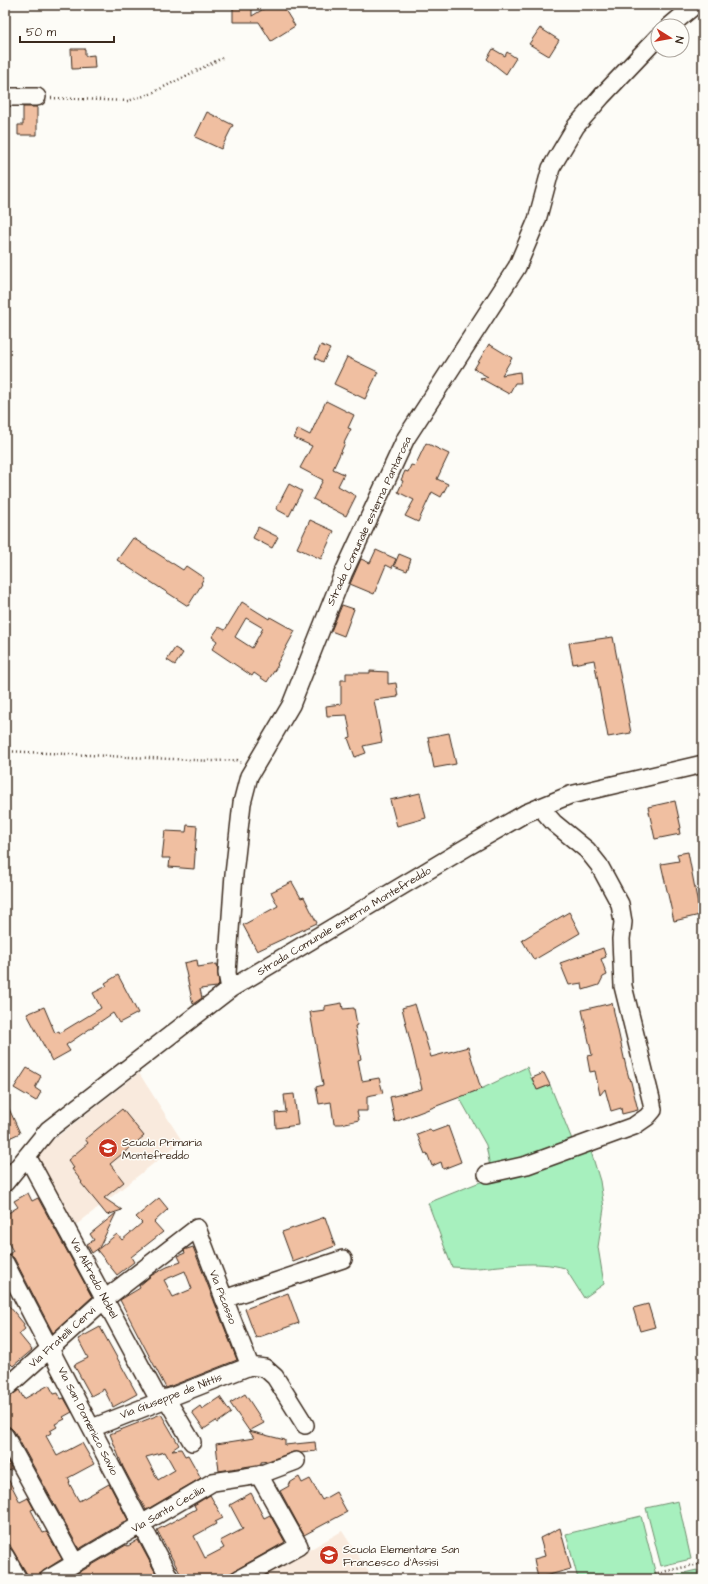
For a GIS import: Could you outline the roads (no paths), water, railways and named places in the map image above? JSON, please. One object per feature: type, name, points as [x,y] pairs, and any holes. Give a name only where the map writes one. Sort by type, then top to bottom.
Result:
[{"type":"street","points":[[680,18],[695,5]]},
{"type":"street","name":"Strada Comunale esterna Pantarosa","points":[[230,989],[227,973],[234,874],[242,803],[248,776],[291,705],[343,574],[406,438],[517,267],[537,220],[551,168],[576,126],[650,45]]},
{"type":"street","points":[[5,97],[37,97]]},
{"type":"street","name":"Strada Comunale esterna Montefreddo","points":[[5,1183],[48,1130],[230,989],[484,837],[540,807],[570,795],[703,764]]},
{"type":"street","points":[[487,1174],[526,1165],[634,1126],[647,1117],[653,1110],[650,1092],[623,986],[621,939],[623,922],[620,904],[599,865],[587,850],[554,823],[540,807]]},
{"type":"street","name":"Via Alfredo Nobel","points":[[27,1156],[105,1299],[162,1399],[192,1442]]},
{"type":"street","name":"Via Fratelli Cervi","points":[[5,1389],[105,1299],[196,1228]]},
{"type":"street","name":"Via Picasso","points":[[196,1228],[250,1366]]},
{"type":"street","points":[[224,1299],[343,1259]]},
{"type":"street","name":"Via San Domenico Savio","points":[[5,1263],[170,1579]]},
{"type":"street","points":[[250,1366],[265,1368],[275,1377],[305,1425]]},
{"type":"street","name":"Via Giuseppe de Nittis","points":[[92,1428],[162,1399],[250,1366]]},
{"type":"street","points":[[5,1436],[75,1563]]},
{"type":"street","name":"Via Santa Cecilia","points":[[48,1579],[213,1482],[259,1475],[296,1461]]},
{"type":"street","points":[[239,1579],[298,1546],[259,1475]]},
{"type":"street","points":[[5,1556],[18,1579]]},
{"type":"place","name":"Scuola Primaria Montefreddo","points":[[108,1148]]},
{"type":"place","name":"Scuola Elementare San Francesco d'Assisi","points":[[329,1555]]}]
